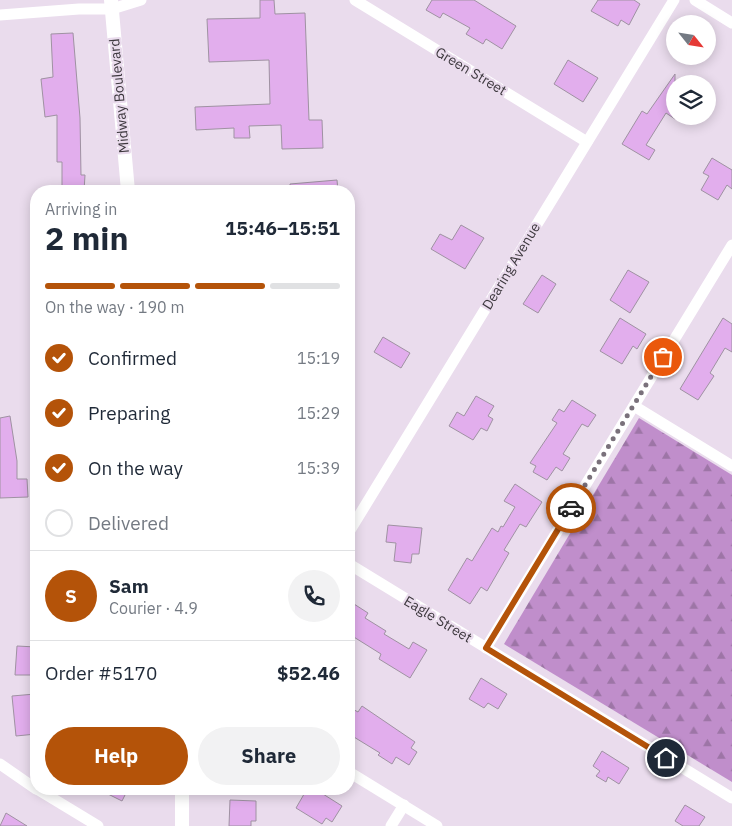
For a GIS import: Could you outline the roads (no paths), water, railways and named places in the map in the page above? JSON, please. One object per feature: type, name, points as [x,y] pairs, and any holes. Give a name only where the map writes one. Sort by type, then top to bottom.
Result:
[{"type":"street","points":[[0,15],[79,9],[141,0]]},
{"type":"street","name":"Green Street","points":[[355,0],[587,142]]},
{"type":"street","name":"Dearing Avenue","points":[[355,522],[674,0]]},
{"type":"street","points":[[695,0],[732,23]]},
{"type":"street","name":"Midway Boulevard","points":[[111,5],[127,185]]},
{"type":"street","points":[[486,648],[732,245]]},
{"type":"street","points":[[634,406],[732,466]]},
{"type":"street","name":"Eagle Street","points":[[355,568],[732,798]]},
{"type":"street","points":[[0,764],[30,785]]},
{"type":"street","points":[[355,776],[437,826]]},
{"type":"street","points":[[46,795],[98,826]]},
{"type":"street","points":[[182,795],[182,826]]},
{"type":"street","points":[[391,826],[404,806]]}]
